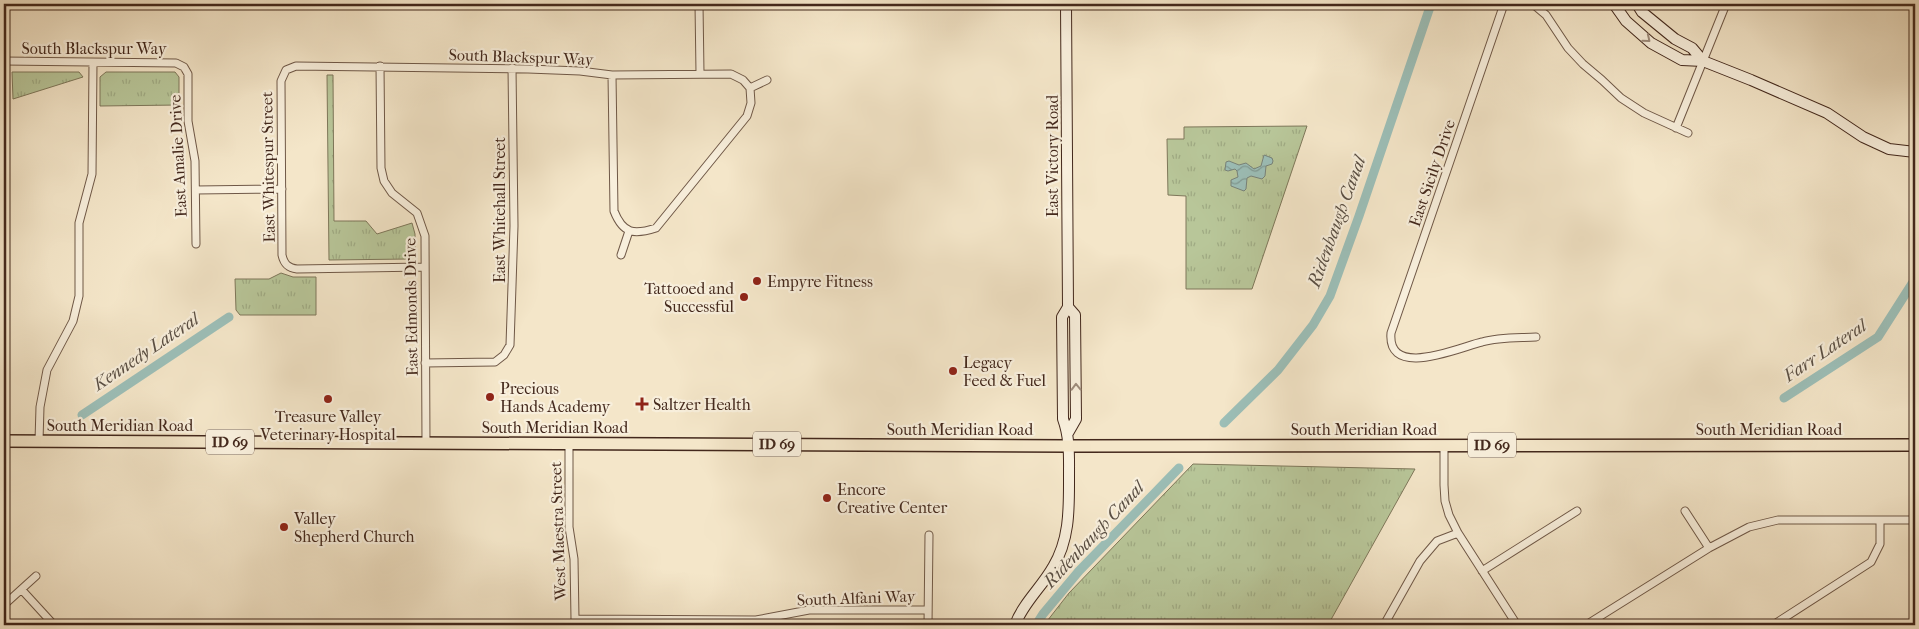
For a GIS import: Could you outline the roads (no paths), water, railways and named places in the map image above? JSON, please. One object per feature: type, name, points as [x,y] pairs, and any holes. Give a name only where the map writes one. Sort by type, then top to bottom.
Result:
[{"type":"main road","name":"East Victory Road","points":[[1015,625],[1027,604],[1054,566],[1062,548],[1068,516],[1068,433],[1076,419],[1075,315],[1068,307],[1066,4]]},
{"type":"main road","points":[[1614,4],[1626,22],[1651,43],[1682,60],[1703,61],[1804,101],[1889,149],[1915,152]]},
{"type":"main road","points":[[1636,4],[1642,12],[1675,39],[1692,48],[1703,61]]},
{"type":"main road","name":"South Meridian Road","points":[[4,441],[1069,446],[1915,445]]},
{"type":"street","points":[[699,4],[700,73]]},
{"type":"street","points":[[1148,4],[1243,4]]},
{"type":"street","name":"East Sicily Drive","points":[[1504,4],[1391,333],[1390,342],[1394,350],[1401,355],[1428,357],[1488,341],[1536,337]]},
{"type":"street","points":[[1533,4],[1546,15],[1568,48],[1621,98],[1644,113],[1688,133]]},
{"type":"street","points":[[1676,128],[1726,4]]},
{"type":"street","name":"South Blackspur Way","points":[[4,61],[176,63],[184,67]]},
{"type":"street","points":[[39,441],[40,407],[47,370],[73,321],[79,296],[79,223],[92,174],[93,63]]},
{"type":"street","name":"South Blackspur Way","points":[[286,70],[296,66],[380,66],[512,68],[580,71],[612,75],[731,74],[743,80],[750,88]]},
{"type":"street","name":"East Edmonds Drive","points":[[380,66],[381,168],[384,181],[392,193],[417,213],[425,236],[426,443]]},
{"type":"street","name":"East Amalie Drive","points":[[184,67],[188,74],[188,121],[194,155],[196,244]]},
{"type":"street","name":"East Whitehall Street","points":[[426,362],[495,362],[508,351],[511,337],[514,236],[512,68]]},
{"type":"street","name":"East Whitespur Street","points":[[286,70],[281,81],[282,255],[286,264],[291,268],[297,269],[425,266]]},
{"type":"street","points":[[612,75],[614,211],[619,224],[629,231],[641,232],[656,228],[747,116],[752,103],[750,88],[767,80]]},
{"type":"street","points":[[196,190],[282,189]]},
{"type":"street","points":[[621,255],[629,231]]},
{"type":"street","name":"West Maestra Street","points":[[569,443],[569,527],[574,559],[575,619]]},
{"type":"street","points":[[1444,445],[1445,500],[1449,515],[1517,625]]},
{"type":"street","points":[[1482,571],[1578,511]]},
{"type":"street","points":[[1685,511],[1709,548]]},
{"type":"street","points":[[1586,625],[1709,548],[1748,528],[1778,520],[1915,520]]},
{"type":"street","points":[[1773,625],[1871,562],[1880,544],[1880,520]]},
{"type":"street","points":[[1384,625],[1420,561],[1437,542],[1458,532]]},
{"type":"street","points":[[928,625],[929,534]]},
{"type":"street","points":[[4,605],[36,576]]},
{"type":"street","points":[[22,590],[54,625]]},
{"type":"street","name":"South Alfani Way","points":[[575,619],[731,623],[810,610],[928,610]]},
{"type":"water","points":[[1264,155],[1272,158],[1273,161],[1272,164],[1266,166],[1265,176],[1262,179],[1251,176],[1247,178],[1244,191],[1231,186],[1231,180],[1238,177],[1237,171],[1235,169],[1225,170],[1226,162],[1229,161],[1239,165],[1246,163],[1254,169],[1261,166]]},
{"type":"waterway","name":"Ridenbaugh Canal","points":[[1224,423],[1278,370],[1313,325],[1330,296],[1431,4]]},
{"type":"waterway","name":"Farr Lateral","points":[[1784,398],[1878,337],[1915,279]]},
{"type":"waterway","name":"Kennedy Lateral","points":[[82,415],[229,317]]},
{"type":"waterway","name":"Ridenbaugh Canal","points":[[1036,625],[1079,571],[1179,468]]},
{"type":"place","name":"Empyre Fitness","points":[[757,281]]},
{"type":"place","name":"Tattooed and Successful","points":[[744,297]]},
{"type":"place","name":"Legacy Feed & Fuel","points":[[953,371]]},
{"type":"place","name":"Precious Hands Academy","points":[[490,397]]},
{"type":"place","name":"Treasure Valley Veterinary Hospital","points":[[328,399]]},
{"type":"place","name":"Saltzer Health","points":[[642,404]]},
{"type":"place","name":"Encore Creative Center","points":[[827,498]]},
{"type":"place","name":"Valley Shepherd Church","points":[[284,527]]}]
